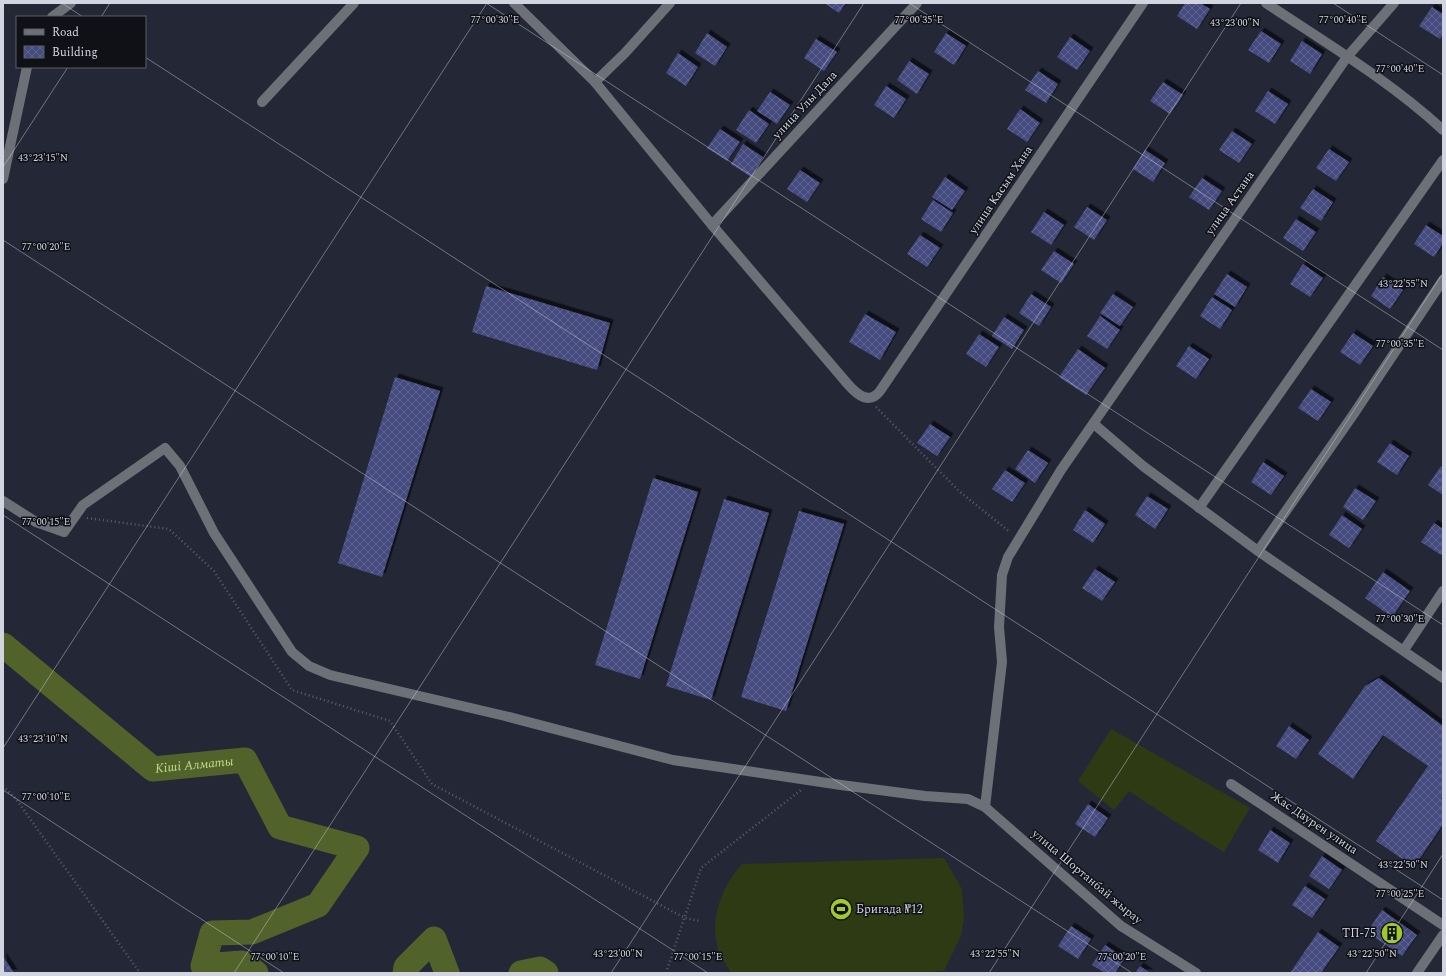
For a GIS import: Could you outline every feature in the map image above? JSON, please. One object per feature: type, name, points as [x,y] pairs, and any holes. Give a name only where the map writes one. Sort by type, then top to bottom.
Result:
[{"type":"street","points":[[53,16],[71,3]]},
{"type":"street","points":[[262,102],[354,3]]},
{"type":"street","points":[[514,3],[595,82],[712,226],[855,393],[868,399]]},
{"type":"street","points":[[595,82],[625,53],[670,3]]},
{"type":"street","name":"улица Улы Дала","points":[[712,226],[918,3]]},
{"type":"street","name":"улица Касым Хана","points":[[868,399],[876,397],[1143,3]]},
{"type":"street","points":[[1266,3],[1347,57],[1420,109],[1443,130]]},
{"type":"street","name":"улица Астана","points":[[985,807],[1002,662],[999,627],[1002,575],[1018,538],[1060,470],[1094,424],[1347,57],[1394,3]]},
{"type":"street","points":[[3,179],[27,68]]},
{"type":"street","points":[[1199,508],[1443,160]]},
{"type":"street","points":[[1258,551],[1354,415],[1443,280]]},
{"type":"street","points":[[1094,424],[1143,466],[1258,551],[1443,678]]},
{"type":"street","name":"улица Шортанбай жырау","points":[[75,517],[83,505],[164,448],[180,466],[214,534],[292,652],[309,666],[330,675],[505,716],[674,760],[925,796],[968,799],[985,807],[1121,926],[1196,973]]},
{"type":"street","points":[[3,501],[36,522],[64,532],[75,517]]},
{"type":"street","points":[[1404,650],[1443,591]]},
{"type":"street","name":"Жас Даурен улица","points":[[1231,784],[1443,925]]},
{"type":"street","points":[[1417,973],[1441,941]]},
{"type":"path","points":[[868,399],[960,492],[1018,538]]},
{"type":"path","points":[[75,517],[168,529],[214,571],[292,690],[390,722],[432,784],[685,918],[700,921]]},
{"type":"path","points":[[666,973],[701,868],[812,781]]},
{"type":"path","points":[[3,786],[16,799],[140,973]]},
{"type":"green space","points":[[1111,729],[1250,808],[1224,852],[1129,791],[1114,810],[1078,781]]},
{"type":"green space","name":"Бригада №12","points":[[944,858],[962,889],[964,918],[961,936],[944,971],[910,973],[731,973],[719,951],[715,928],[719,904],[728,883],[742,864]]},
{"type":"building","points":[[824,3],[846,3],[839,13]]},
{"type":"building","points":[[1185,3],[1200,3],[1210,9],[1197,29],[1177,16]]},
{"type":"building","points":[[1432,7],[1443,14],[1443,34],[1440,39],[1419,26]]},
{"type":"building","points":[[1261,31],[1281,44],[1269,63],[1248,50]]},
{"type":"building","points":[[707,33],[727,47],[715,66],[695,53]]},
{"type":"building","points":[[946,33],[966,46],[954,65],[934,52]]},
{"type":"building","points":[[1070,37],[1090,51],[1077,70],[1057,57]]},
{"type":"building","points":[[816,39],[837,52],[824,71],[804,58]]},
{"type":"building","points":[[1302,41],[1322,54],[1310,74],[1290,61]]},
{"type":"building","points":[[678,53],[698,67],[686,86],[666,73]]},
{"type":"building","points":[[909,61],[929,74],[917,94],[897,80]]},
{"type":"building","points":[[1038,71],[1058,84],[1046,103],[1025,90]]},
{"type":"building","points":[[1163,82],[1183,95],[1170,114],[1150,101]]},
{"type":"building","points":[[886,86],[906,99],[894,118],[874,105]]},
{"type":"building","points":[[1268,91],[1288,104],[1275,124],[1255,111]]},
{"type":"building","points":[[770,92],[790,105],[777,124],[757,111]]},
{"type":"building","points":[[1020,109],[1040,123],[1027,142],[1007,129]]},
{"type":"building","points":[[749,110],[769,124],[756,143],[736,130]]},
{"type":"building","points":[[720,129],[740,142],[727,161],[707,148]]},
{"type":"building","points":[[1232,131],[1252,144],[1239,163],[1219,150]]},
{"type":"building","points":[[743,144],[763,157],[751,177],[731,164]]},
{"type":"building","points":[[1329,149],[1349,162],[1336,181],[1316,168]]},
{"type":"building","points":[[1145,150],[1165,163],[1153,182],[1133,169]]},
{"type":"building","points":[[800,170],[820,183],[807,202],[787,189]]},
{"type":"building","points":[[945,177],[965,191],[952,210],[932,197]]},
{"type":"building","points":[[1202,178],[1222,191],[1209,210],[1189,197]]},
{"type":"building","points":[[1313,189],[1333,202],[1321,221],[1300,208]]},
{"type":"building","points":[[933,200],[953,213],[941,232],[921,219]]},
{"type":"building","points":[[1087,207],[1107,220],[1094,240],[1074,227]]},
{"type":"building","points":[[1044,212],[1064,225],[1051,245],[1031,232]]},
{"type":"building","points":[[1296,219],[1316,232],[1303,251],[1283,238]]},
{"type":"building","points":[[1426,225],[1443,236],[1443,243],[1434,257],[1414,244]]},
{"type":"building","points":[[920,235],[940,248],[927,267],[907,254]]},
{"type":"building","points":[[1054,251],[1074,264],[1061,283],[1041,270]]},
{"type":"building","points":[[1303,264],[1323,278],[1310,297],[1290,284]]},
{"type":"building","points":[[1227,274],[1247,287],[1235,307],[1214,294]]},
{"type":"building","points":[[1383,277],[1403,290],[1390,309],[1371,296]]},
{"type":"building","points":[[486,286],[610,323],[597,370],[472,332]]},
{"type":"building","points":[[1031,294],[1051,307],[1039,326],[1019,313]]},
{"type":"building","points":[[1113,294],[1133,307],[1120,326],[1100,313]]},
{"type":"building","points":[[1212,297],[1232,310],[1220,329],[1200,316]]},
{"type":"building","points":[[865,314],[896,332],[880,360],[849,342]]},
{"type":"building","points":[[1100,316],[1120,330],[1107,349],[1087,336]]},
{"type":"building","points":[[1004,317],[1024,330],[1012,349],[992,336]]},
{"type":"building","points":[[1353,333],[1373,346],[1360,365],[1340,352]]},
{"type":"building","points":[[979,334],[999,347],[986,367],[966,354]]},
{"type":"building","points":[[1189,346],[1209,359],[1196,379],[1176,366]]},
{"type":"building","points":[[1078,349],[1105,368],[1086,395],[1059,377]]},
{"type":"building","points":[[395,377],[440,391],[382,577],[338,563]]},
{"type":"building","points":[[1311,389],[1331,402],[1318,421],[1298,408]]},
{"type":"building","points":[[930,424],[950,437],[937,456],[917,443]]},
{"type":"building","points":[[1390,443],[1409,456],[1397,475],[1377,462]]},
{"type":"building","points":[[1028,450],[1048,463],[1035,483],[1015,469]]},
{"type":"building","points":[[1263,462],[1284,476],[1271,495],[1251,482]]},
{"type":"building","points":[[1441,466],[1443,468],[1443,495],[1428,485]]},
{"type":"building","points":[[1005,470],[1025,483],[1012,502],[992,489]]},
{"type":"building","points":[[653,478],[698,492],[640,679],[595,665]]},
{"type":"building","points":[[1355,488],[1376,501],[1363,520],[1343,507]]},
{"type":"building","points":[[1147,496],[1168,509],[1155,529],[1135,515]]},
{"type":"building","points":[[724,499],[769,513],[711,700],[666,686]]},
{"type":"building","points":[[1085,510],[1105,524],[1093,543],[1073,530]]},
{"type":"building","points":[[799,511],[844,524],[786,711],[741,697]]},
{"type":"building","points":[[1342,515],[1362,529],[1349,548],[1329,535]]},
{"type":"building","points":[[1434,523],[1443,529],[1443,553],[1441,555],[1421,542]]},
{"type":"building","points":[[1095,569],[1115,582],[1102,601],[1082,588]]},
{"type":"building","points":[[1383,572],[1410,591],[1392,617],[1365,598]]},
{"type":"building","points":[[1379,678],[1443,726],[1443,796],[1441,799],[1443,800],[1443,824],[1414,867],[1376,841],[1428,766],[1383,735],[1353,779],[1318,754],[1365,686]]},
{"type":"building","points":[[1289,726],[1309,740],[1296,759],[1276,746]]},
{"type":"building","points":[[1088,804],[1108,818],[1095,837],[1075,824]]},
{"type":"building","points":[[1270,830],[1290,843],[1278,863],[1258,850]]},
{"type":"building","points":[[1322,856],[1342,870],[1329,889],[1309,876]]},
{"type":"building","points":[[1305,886],[1325,899],[1312,918],[1292,905]]},
{"type":"building","name":"ТП-75","points":[[1382,910],[1417,935],[1402,956],[1367,932]]},
{"type":"building","points":[[1071,926],[1091,939],[1078,959],[1058,946]]},
{"type":"building","points":[[1318,932],[1339,947],[1321,973],[1290,973]]},
{"type":"building","points":[[1105,945],[1125,958],[1115,973],[1105,973],[1092,965]]},
{"type":"building","points":[[3,956],[14,973],[3,973]]},
{"type":"building","points":[[1140,966],[1150,973],[1135,973]]},
{"type":"waterway","name":"Кіші Алматы","points":[[3,645],[153,769],[245,760],[280,827],[357,848],[318,905],[252,932],[212,933],[203,966],[242,963],[256,973]]},
{"type":"waterway","name":"Кіші Алматы","points":[[405,973],[406,967],[434,939],[447,973]]},
{"type":"waterway","name":"Кіші Алматы","points":[[521,973],[540,969],[546,973]]},
{"type":"place","name":"Бригада №12","points":[[841,909]]},
{"type":"place","name":"ТП-75","points":[[1392,933]]}]
